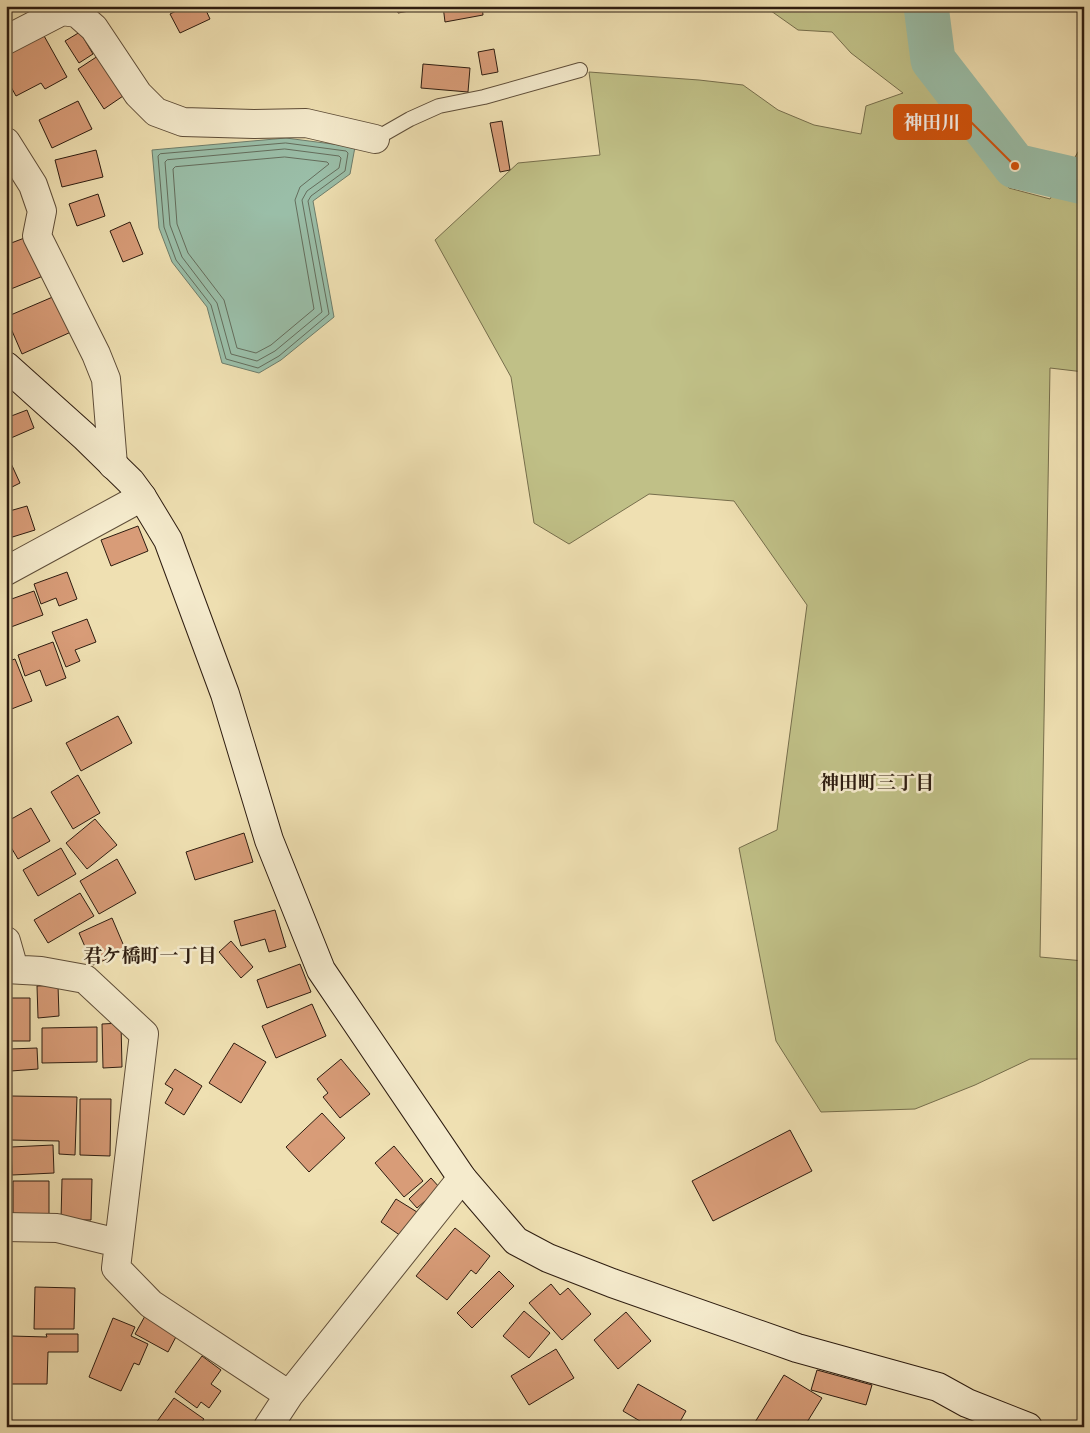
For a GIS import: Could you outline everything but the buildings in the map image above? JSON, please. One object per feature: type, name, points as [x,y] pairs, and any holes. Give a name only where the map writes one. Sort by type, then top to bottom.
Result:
[{"type":"street","points":[[6,40],[62,11],[81,10],[138,94],[156,112],[183,122],[306,123],[375,139]]},
{"type":"street","points":[[6,142],[33,185],[42,211],[37,236],[96,354],[106,379],[113,465]]},
{"type":"street","points":[[6,366],[84,436],[131,482],[142,496],[168,540],[225,694],[269,840],[321,970],[462,1178],[516,1240],[548,1258],[612,1283],[797,1348],[938,1387],[967,1403],[1028,1427]]},
{"type":"street","points":[[6,571],[142,496]]},
{"type":"street","points":[[6,941],[10,969],[85,979],[144,1034],[116,1268],[151,1304],[289,1395]]},
{"type":"street","points":[[268,1427],[289,1395],[462,1178]]},
{"type":"street","points":[[6,1227],[57,1228],[118,1243]]},
{"type":"lane","points":[[375,139],[410,119],[439,106],[484,97],[580,70]]},
{"type":"green space","points":[[764,6],[908,6],[914,66],[1009,188],[1050,199],[1084,142],[1084,372],[1050,368],[1040,957],[1084,961],[1084,1059],[1030,1059],[975,1085],[915,1109],[821,1112],[776,1041],[739,848],[777,830],[807,605],[734,501],[649,494],[569,544],[534,523],[511,377],[435,240],[518,163],[600,155],[589,72],[743,85],[778,110],[814,125],[861,134],[866,106],[903,93],[851,53],[832,32],[798,30]]},
{"type":"water","points":[[286,138],[355,147],[350,174],[313,201],[334,317],[281,360],[259,373],[222,363],[207,307],[172,262],[159,228],[152,150]]},
{"type":"waterway","points":[[926,6],[933,60],[1015,166],[1084,182]]},
{"type":"place","name":"神田川","points":[[1015,166]]},
{"type":"district","name":"神田町三丁目","points":[[877,783]]},
{"type":"district","name":"君ケ橋町一丁目","points":[[150,956]]}]
